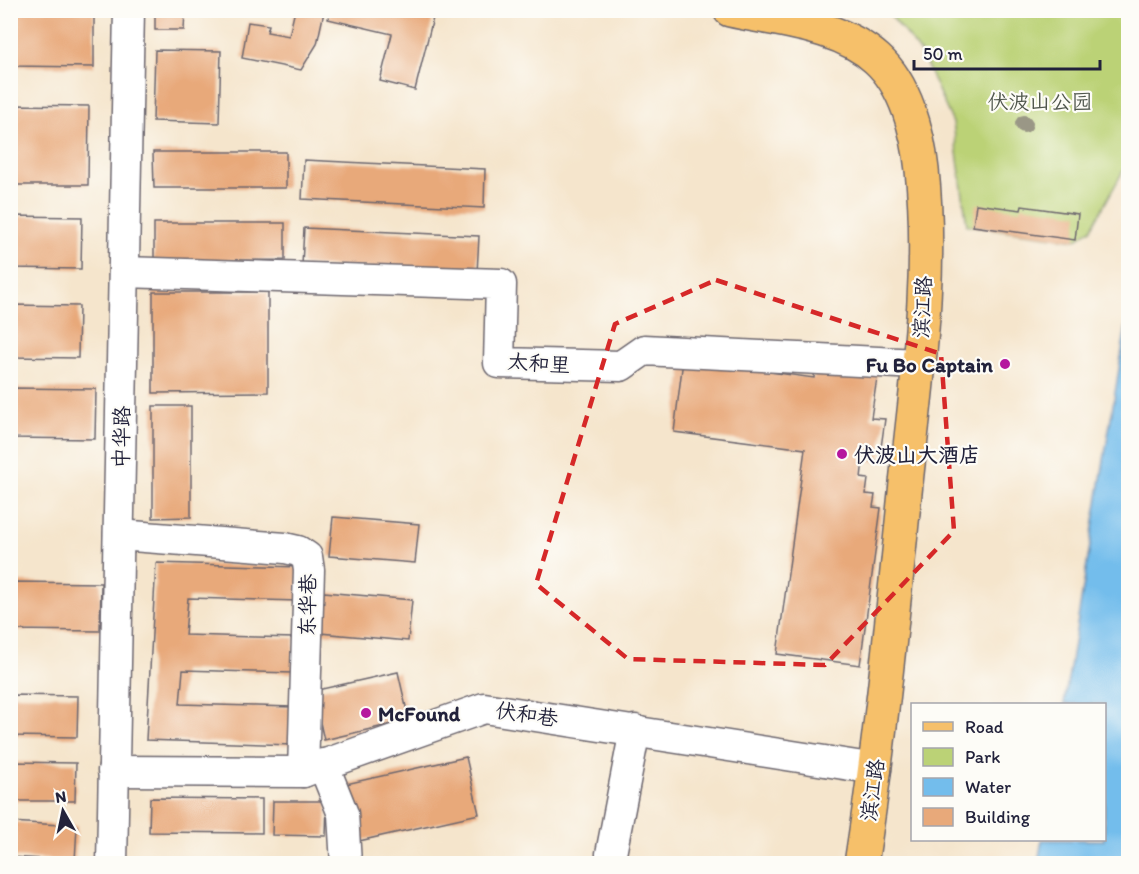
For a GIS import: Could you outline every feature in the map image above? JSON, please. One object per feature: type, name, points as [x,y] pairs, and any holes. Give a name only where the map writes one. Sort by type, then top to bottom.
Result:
[{"type":"main road","name":"滨江路","points":[[730,10],[843,35],[878,59],[898,87],[915,128],[922,170],[924,279],[918,364],[876,769],[861,864]]},
{"type":"street","name":"中华路","points":[[112,864],[129,10]]},
{"type":"street","name":"太和里","points":[[124,272],[501,284],[499,363],[621,366],[644,350],[918,364]]},
{"type":"street","name":"东华巷","points":[[119,535],[285,548],[298,550],[307,557],[313,768]]},
{"type":"street","name":"伏和巷","points":[[113,771],[313,768],[484,708],[876,769]]},
{"type":"street","points":[[611,854],[635,730]]},
{"type":"street","points":[[313,768],[343,814],[346,864]]},
{"type":"highlighted area","points":[[716,280],[941,354],[954,531],[825,665],[628,659],[536,584],[615,324]]},
{"type":"green space","name":"伏波山公园","points":[[887,11],[1128,11],[1128,162],[1091,229],[1075,240],[967,225],[953,123],[921,53]]},
{"type":"water","points":[[1128,314],[1128,863],[1038,863],[1042,841],[1106,841],[1106,703],[1064,703]]},
{"type":"building","points":[[10,10],[94,10],[94,67],[10,66]]},
{"type":"building","points":[[155,10],[185,10],[184,30],[155,30]]},
{"type":"building","points":[[295,10],[324,12],[317,44],[301,70],[242,58],[248,22],[269,25],[267,32],[289,36]]},
{"type":"building","points":[[330,10],[435,10],[415,90],[380,81],[392,34],[328,19]]},
{"type":"building","points":[[155,50],[221,51],[219,123],[153,121]]},
{"type":"building","points":[[10,105],[89,106],[88,185],[10,185]]},
{"type":"building","points":[[153,152],[286,152],[286,188],[154,188]]},
{"type":"building","points":[[304,160],[485,169],[484,208],[302,199]]},
{"type":"building","points":[[976,204],[1021,210],[1022,206],[1078,214],[1075,240],[973,226]]},
{"type":"building","points":[[10,216],[82,217],[81,269],[10,268]]},
{"type":"building","points":[[154,223],[285,223],[285,260],[154,261]]},
{"type":"building","points":[[304,228],[479,236],[477,273],[302,265]]},
{"type":"building","points":[[153,292],[268,292],[268,392],[153,393]]},
{"type":"building","points":[[10,305],[79,306],[78,358],[10,357]]},
{"type":"building","name":"伏波山大酒店","points":[[683,360],[814,378],[815,363],[878,371],[871,418],[885,419],[879,462],[863,460],[861,478],[868,479],[866,494],[875,495],[873,507],[881,508],[860,665],[777,654],[805,449],[674,432]]},
{"type":"building","points":[[10,388],[96,389],[95,439],[10,438]]},
{"type":"building","points":[[153,406],[191,406],[191,517],[153,518]]},
{"type":"building","points":[[333,517],[419,524],[415,563],[329,556]]},
{"type":"building","points":[[156,563],[299,567],[298,601],[188,598],[185,635],[294,638],[293,673],[183,670],[180,704],[293,707],[292,745],[146,740]]},
{"type":"building","points":[[10,582],[101,583],[100,631],[10,630]]},
{"type":"building","points":[[324,592],[412,600],[408,641],[320,633]]},
{"type":"building","points":[[398,672],[409,720],[324,740],[313,691]]},
{"type":"building","points":[[10,695],[78,696],[77,737],[10,736]]},
{"type":"building","points":[[466,757],[479,814],[359,841],[346,784]]},
{"type":"building","points":[[10,762],[76,763],[75,801],[10,801]]},
{"type":"building","points":[[150,798],[262,799],[262,833],[149,832]]},
{"type":"building","points":[[273,801],[327,801],[326,836],[272,835]]},
{"type":"building","points":[[10,822],[77,826],[75,861],[10,857]]},
{"type":"place","name":"Fu Bo Captain","points":[[1005,364]]},
{"type":"place","name":"伏波山大酒店","points":[[842,454]]},
{"type":"place","name":"McFound","points":[[366,713]]}]
